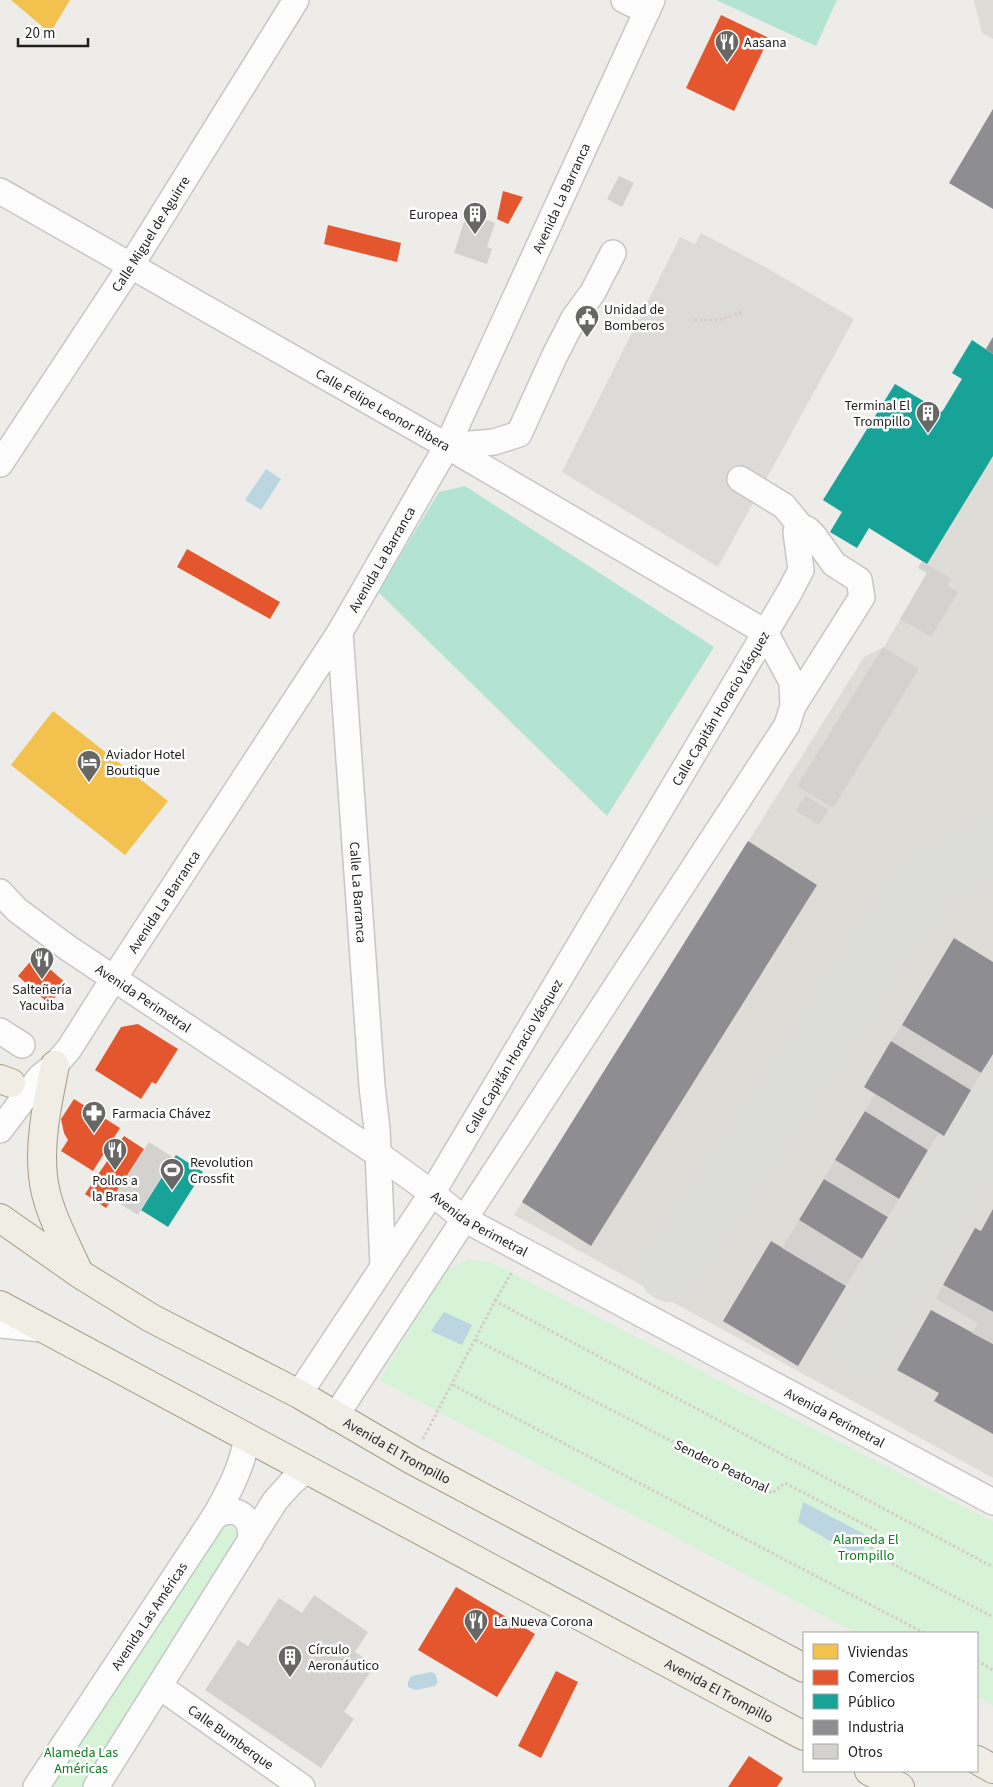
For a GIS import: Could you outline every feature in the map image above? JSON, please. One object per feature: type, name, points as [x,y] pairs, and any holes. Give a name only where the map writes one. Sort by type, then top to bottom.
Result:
[{"type":"main road","points":[[48,1071],[42,1151],[43,1178],[53,1215],[80,1274]]},
{"type":"main road","name":"Avenida El Trompillo","points":[[0,1218],[80,1274],[151,1318],[299,1394],[412,1460],[803,1667]]},
{"type":"main road","name":"Avenida El Trompillo","points":[[0,1305],[803,1735]]},
{"type":"main road","points":[[978,1761],[993,1769]]},
{"type":"main road","points":[[871,1772],[900,1787]]},
{"type":"street","name":"Calle Miguel de Aguirre","points":[[0,464],[130,267],[296,0]]},
{"type":"street","points":[[624,0],[650,6]]},
{"type":"street","name":"Avenida La Barranca","points":[[0,1130],[48,1071],[69,1049],[340,632],[447,446],[650,6]]},
{"type":"street","name":"Calle Felipe Leonor Ribera","points":[[0,191],[130,267],[447,446],[765,632]]},
{"type":"street","points":[[447,446],[494,442],[519,434],[574,318],[593,292],[613,253]]},
{"type":"street","points":[[740,479],[784,506],[802,527],[814,536],[834,564],[859,580],[862,598],[793,706]]},
{"type":"street","points":[[765,632],[801,570],[796,532],[802,527]]},
{"type":"street","name":"Calle La Barranca","points":[[340,632],[378,1154],[383,1268]]},
{"type":"street","name":"Calle Capitán Horacio Vásquez","points":[[336,1417],[787,725],[793,706],[792,682],[765,632]]},
{"type":"street","name":"Calle Capitán Horacio Vásquez","points":[[299,1394],[432,1192],[765,632]]},
{"type":"street","name":"Avenida Perimetral","points":[[0,892],[17,910],[68,948],[378,1154],[432,1192],[464,1219],[993,1502]]},
{"type":"street","points":[[0,1031],[22,1046]]},
{"type":"street","points":[[4,1083],[48,1071]]},
{"type":"street","points":[[0,1324],[46,1329]]},
{"type":"street","name":"Avenida Las Américas","points":[[36,1787],[215,1516],[236,1479],[244,1456],[247,1437]]},
{"type":"street","points":[[96,1787],[275,1501],[291,1482],[307,1469]]},
{"type":"street","points":[[215,1516],[224,1511],[242,1514],[249,1522],[250,1542]]},
{"type":"street","name":"Calle Bumberque","points":[[159,1686],[302,1787]]},
{"type":"path","points":[[695,320],[719,320],[742,312]]},
{"type":"path","points":[[412,1460],[495,1302],[524,1252]]},
{"type":"path","points":[[495,1302],[993,1567]]},
{"type":"path","name":"Sendero Peatonal","points":[[476,1340],[772,1493],[785,1483],[877,1531],[870,1552],[993,1617]]},
{"type":"path","points":[[453,1385],[922,1632]]},
{"type":"path","points":[[978,1662],[993,1670]]},
{"type":"shaded area","points":[[974,0],[993,0],[993,39],[982,33]]},
{"type":"shaded area","points":[[701,233],[767,268],[854,319],[718,567],[562,472],[680,237],[695,244]]},
{"type":"shaded area","points":[[993,337],[993,1478],[514,1215],[864,657],[884,647],[927,573],[922,561],[869,528],[857,548],[830,532],[842,512],[823,500],[895,384],[942,412],[962,379],[952,373],[972,340],[985,349]]},
{"type":"green space","points":[[716,0],[837,0],[816,46]]},
{"type":"green space","points":[[465,486],[714,647],[607,816],[378,592],[439,492]]},
{"type":"green space","name":"Alameda El Trompillo","points":[[468,1259],[493,1263],[993,1522],[993,1706],[978,1698],[978,1632],[854,1632],[379,1380],[446,1271]]},
{"type":"green space","name":"Alameda Las Américas","points":[[219,1519],[245,1537],[84,1787],[43,1787]]},
{"type":"water","points":[[266,469],[281,479],[261,510],[245,500]]},
{"type":"water","points":[[444,1312],[472,1325],[462,1345],[431,1331]]},
{"type":"water","points":[[803,1502],[868,1536],[860,1559],[798,1522]]},
{"type":"water","points":[[432,1672],[435,1674],[438,1682],[435,1686],[416,1690],[408,1687],[411,1676]]},
{"type":"building: Viviendas","points":[[11,0],[70,0],[50,33]]},
{"type":"building: Viviendas","name":"Aviador Hotel Boutique","points":[[53,711],[168,801],[125,855],[11,765]]},
{"type":"building: Comercios","name":"Aasana","points":[[721,15],[769,38],[734,111],[686,88]]},
{"type":"building: Comercios","points":[[503,191],[523,197],[508,224],[497,219]]},
{"type":"building: Comercios","points":[[328,225],[401,243],[397,262],[324,244]]},
{"type":"building: Comercios","points":[[187,549],[280,602],[270,619],[177,567]]},
{"type":"building: Comercios","name":"Salteñería Yacuiba","points":[[35,956],[67,984],[49,1004],[18,976]]},
{"type":"building: Comercios","points":[[138,1024],[178,1049],[156,1084],[152,1082],[141,1099],[95,1070],[121,1027]]},
{"type":"building: Comercios","name":"Farmacia Chávez","points":[[74,1099],[120,1128],[93,1171],[61,1151],[68,1140],[64,1133],[61,1119]]},
{"type":"building: Comercios","name":"Pollos a la Brasa","points":[[124,1136],[144,1149],[106,1208],[85,1194]]},
{"type":"building: Comercios","name":"La Nueva Corona","points":[[456,1587],[535,1634],[497,1697],[418,1650]]},
{"type":"building: Comercios","points":[[556,1671],[578,1682],[541,1758],[518,1746]]},
{"type":"building: Comercios","points":[[749,1756],[783,1778],[777,1787],[728,1787]]},
{"type":"building: Público","name":"Terminal El Trompillo","points":[[972,340],[993,354],[993,456],[927,564],[869,528],[857,548],[830,532],[842,512],[823,500],[895,384],[942,412],[962,379],[952,373]]},
{"type":"building: Público","name":"Revolution Crossfit","points":[[176,1155],[203,1172],[168,1227],[141,1210]]},
{"type":"building: Industria","points":[[993,109],[993,209],[949,183]]},
{"type":"building: Industria","points":[[993,337],[993,354],[986,349]]},
{"type":"building: Industria","points":[[748,841],[817,885],[591,1246],[522,1202]]},
{"type":"building: Industria","points":[[954,938],[993,962],[993,1054],[981,1073],[902,1025]]},
{"type":"building: Industria","points":[[891,1041],[971,1090],[944,1136],[864,1087]]},
{"type":"building: Industria","points":[[865,1111],[928,1150],[899,1199],[835,1160]]},
{"type":"building: Industria","points":[[824,1179],[888,1217],[862,1259],[799,1220]]},
{"type":"building: Industria","points":[[993,1209],[993,1312],[943,1285],[975,1228],[981,1231]]},
{"type":"building: Industria","points":[[771,1241],[846,1286],[798,1366],[723,1321]]},
{"type":"building: Industria","points":[[931,1310],[993,1344],[993,1434],[934,1401],[939,1393],[897,1370]]},
{"type":"building: Otros","points":[[619,176],[634,183],[622,207],[607,199]]},
{"type":"building: Otros","name":"Europea","points":[[467,212],[495,223],[487,247],[492,249],[487,264],[454,253]]},
{"type":"building: Otros","points":[[922,561],[951,579],[947,585],[958,592],[931,637],[900,619],[927,573],[918,568]]},
{"type":"building: Otros","points":[[883,647],[919,669],[833,808],[797,786]]},
{"type":"building: Otros","points":[[805,795],[829,810],[819,825],[796,811]]},
{"type":"building: Otros","points":[[902,1025],[981,1073],[971,1090],[891,1041]]},
{"type":"building: Otros","points":[[875,1094],[939,1133],[928,1150],[865,1111]]},
{"type":"building: Otros","points":[[149,1142],[174,1158],[138,1215],[112,1199]]},
{"type":"building: Otros","points":[[835,1160],[899,1199],[888,1217],[824,1179]]},
{"type":"building: Otros","points":[[799,1220],[862,1259],[846,1286],[782,1248]]},
{"type":"building: Otros","points":[[943,1285],[993,1312],[993,1344],[972,1333],[978,1323],[936,1299]]},
{"type":"building: Otros","name":"Círculo Aeronáutico","points":[[314,1595],[368,1632],[355,1652],[375,1665],[344,1712],[354,1719],[321,1768],[205,1690],[238,1640],[248,1646],[279,1598],[302,1613]]},
{"type":"taxiway","points":[[670,1271],[909,905],[930,881],[993,847]]},
{"type":"taxiway","points":[[863,1341],[993,1116]]},
{"type":"place","name":"Aasana","points":[[727,63]]},
{"type":"place","name":"Europea","points":[[475,235]]},
{"type":"place","name":"Unidad de Bomberos","points":[[587,338]]},
{"type":"place","name":"Terminal El Trompillo","points":[[928,434]]},
{"type":"place","name":"Aviador Hotel Boutique","points":[[89,783]]},
{"type":"place","name":"Salteñería Yacuiba","points":[[42,980]]},
{"type":"place","name":"Farmacia Chávez","points":[[94,1134]]},
{"type":"place","name":"Pollos a la Brasa","points":[[115,1171]]},
{"type":"place","name":"Revolution Crossfit","points":[[172,1191]]},
{"type":"place","name":"La Nueva Corona","points":[[476,1642]]},
{"type":"place","name":"Círculo Aeronáutico","points":[[290,1678]]}]
